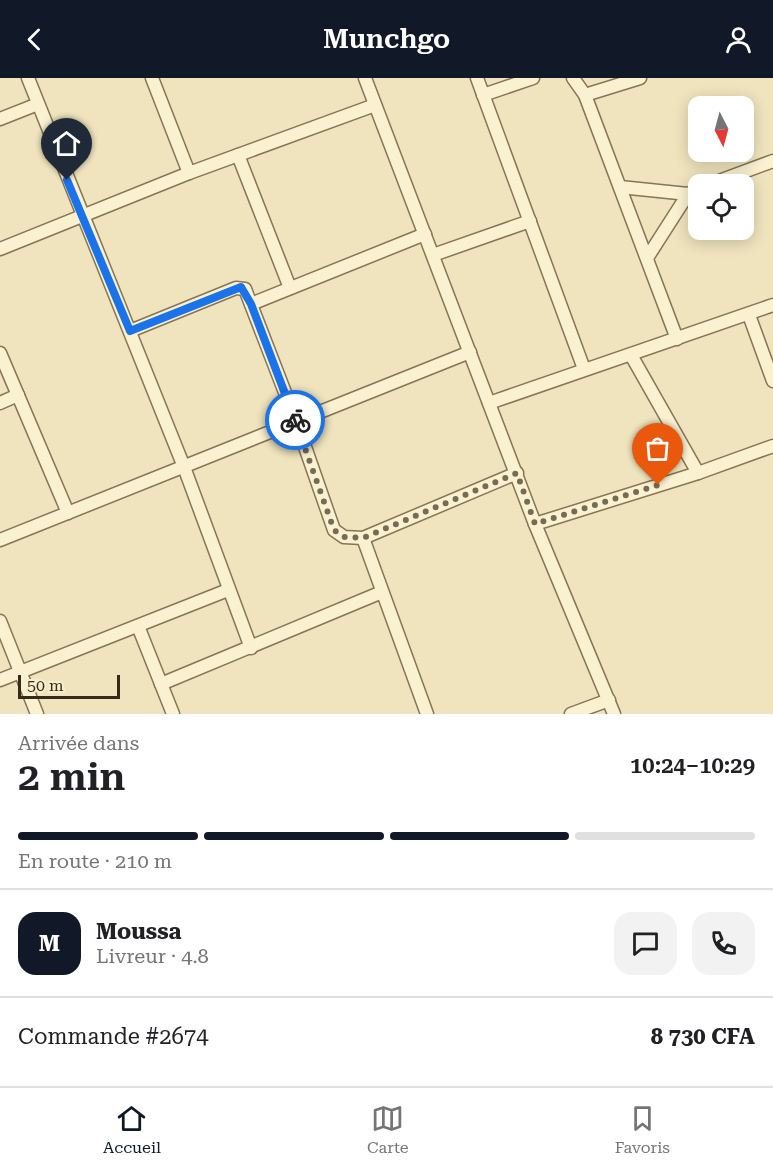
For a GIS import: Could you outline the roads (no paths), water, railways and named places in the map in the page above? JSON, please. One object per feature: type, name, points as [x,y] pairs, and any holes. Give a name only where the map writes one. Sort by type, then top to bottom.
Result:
[{"type":"street","points":[[28,78],[82,218],[184,467],[251,648]]},
{"type":"street","points":[[152,78],[189,172]]},
{"type":"street","points":[[365,78],[535,524],[614,714]]},
{"type":"street","points":[[477,78],[584,369]]},
{"type":"street","points":[[483,95],[533,78]]},
{"type":"street","points":[[573,78],[585,95],[677,339]]},
{"type":"street","points":[[585,95],[640,78]]},
{"type":"street","points":[[0,119],[38,104]]},
{"type":"street","points":[[0,249],[82,218],[189,172],[375,105]]},
{"type":"street","points":[[238,155],[290,288]]},
{"type":"street","points":[[738,174],[773,161]]},
{"type":"street","points":[[620,187],[688,191]]},
{"type":"street","points":[[647,258],[688,198]]},
{"type":"street","points":[[433,255],[530,221]]},
{"type":"street","points":[[251,304],[425,234]]},
{"type":"street","points":[[130,331],[236,288],[245,289],[296,421],[334,530],[344,537],[363,538],[517,473]]},
{"type":"street","points":[[489,403],[773,305]]},
{"type":"street","points":[[749,315],[773,381]]},
{"type":"street","points":[[0,540],[470,352]]},
{"type":"street","points":[[0,353],[68,513]]},
{"type":"street","points":[[631,355],[698,473]]},
{"type":"street","points":[[0,403],[18,395]]},
{"type":"street","points":[[535,524],[698,473],[773,446]]},
{"type":"street","points":[[363,538],[426,712],[412,714]]},
{"type":"street","points":[[0,680],[228,590]]},
{"type":"street","points":[[162,684],[382,592]]},
{"type":"street","points":[[0,621],[37,714]]},
{"type":"street","points":[[138,626],[173,714]]},
{"type":"street","points":[[571,714],[609,700]]}]
